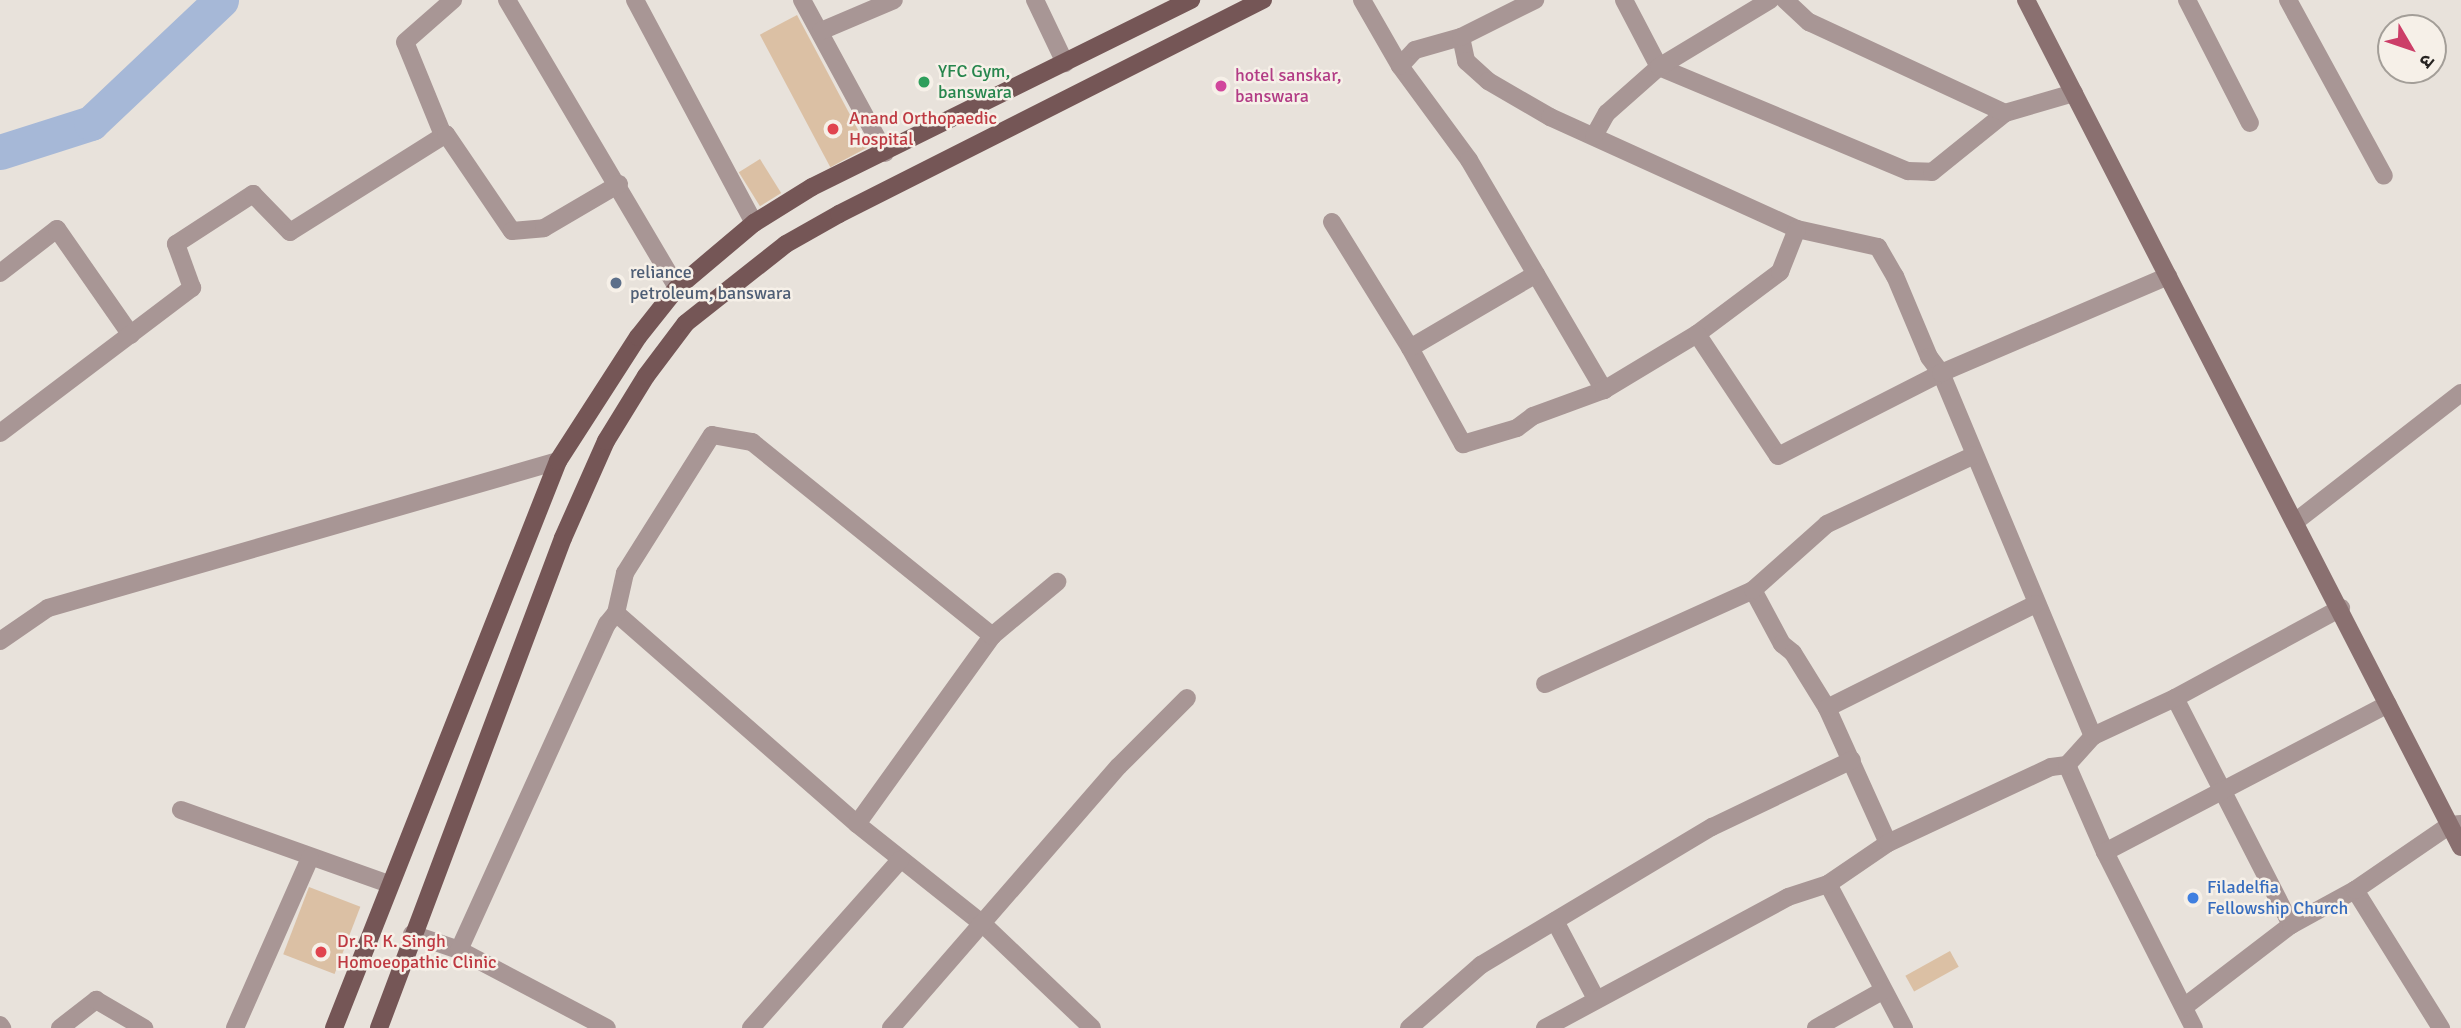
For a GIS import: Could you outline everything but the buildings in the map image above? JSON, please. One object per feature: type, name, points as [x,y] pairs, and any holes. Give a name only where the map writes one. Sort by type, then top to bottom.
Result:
[{"type":"main road","points":[[334,1028],[558,461],[638,337],[677,288],[754,223],[812,187],[1191,0]]},
{"type":"main road","points":[[379,1028],[412,934],[563,538],[606,441],[646,376],[686,323],[726,287],[818,226],[1263,0]]},
{"type":"main road","points":[[2032,2],[2074,93],[2388,704],[2455,824],[2461,847]]},
{"type":"street","points":[[443,135],[405,42],[453,0]]},
{"type":"street","points":[[507,0],[619,184],[677,288]]},
{"type":"street","points":[[635,0],[754,223]]},
{"type":"street","points":[[802,0],[885,153]]},
{"type":"street","points":[[821,32],[894,0]]},
{"type":"street","points":[[1035,0],[1065,63]]},
{"type":"street","points":[[1362,0],[1400,66],[1469,160],[1604,390]]},
{"type":"street","points":[[1400,66],[1415,50],[1461,37],[1535,0]]},
{"type":"street","points":[[1623,0],[1659,67],[1908,171],[1932,172],[2005,113],[2074,93]]},
{"type":"street","points":[[1594,136],[1607,113],[1659,67],[1770,0]]},
{"type":"street","points":[[1785,0],[1809,22],[2005,113]]},
{"type":"street","points":[[2187,0],[2250,123]]},
{"type":"street","points":[[2288,0],[2384,176]]},
{"type":"street","points":[[1461,37],[1466,61],[1488,81],[1594,136],[1797,229],[1878,247],[1895,276],[1929,357],[1941,373],[2093,736]]},
{"type":"street","points":[[0,433],[192,288],[176,244],[253,194],[290,232],[446,134],[512,231],[544,228],[619,184]]},
{"type":"street","points":[[1332,222],[1410,348],[1463,444],[1517,428],[1533,416],[1604,390],[1697,334],[1780,272],[1797,229]]},
{"type":"street","points":[[0,273],[57,229],[131,335]]},
{"type":"street","points":[[1410,348],[1536,274]]},
{"type":"street","points":[[1697,334],[1778,456],[1941,373],[2168,276]]},
{"type":"street","points":[[2295,522],[2461,393]]},
{"type":"street","points":[[459,950],[607,624],[616,613],[625,573],[712,435],[752,442],[992,636]]},
{"type":"street","points":[[1545,684],[1753,590],[1827,524],[1974,454]]},
{"type":"street","points":[[0,641],[48,608],[558,461]]},
{"type":"street","points":[[857,824],[992,636],[1057,582]]},
{"type":"street","points":[[1753,590],[1782,644],[1793,653],[1827,708],[1888,843]]},
{"type":"street","points":[[1827,708],[2036,604]]},
{"type":"street","points":[[1545,1028],[1595,998],[1788,897],[1828,884],[1888,843],[2051,767],[2067,765],[2093,736],[2175,698],[2341,609]]},
{"type":"street","points":[[616,613],[857,824],[984,926],[1092,1028]]},
{"type":"street","points":[[891,1028],[984,926],[1119,766],[1187,698]]},
{"type":"street","points":[[2175,698],[2220,791],[2291,925]]},
{"type":"street","points":[[2105,852],[2388,704]]},
{"type":"street","points":[[1409,1028],[1480,965],[1712,827],[1852,760]]},
{"type":"street","points":[[2067,765],[2105,852],[2194,1028]]},
{"type":"street","points":[[181,810],[389,884]]},
{"type":"street","points":[[2184,1007],[2291,925],[2355,890],[2455,824]]},
{"type":"street","points":[[235,1028],[310,858]]},
{"type":"street","points":[[751,1028],[900,860]]},
{"type":"street","points":[[1828,884],[1882,991],[1904,1028]]},
{"type":"street","points":[[2355,890],[2441,1028]]},
{"type":"street","points":[[1555,921],[1595,998]]},
{"type":"street","points":[[412,934],[459,950],[607,1028]]},
{"type":"street","points":[[1816,1028],[1882,991]]},
{"type":"street","points":[[60,1028],[96,1000],[144,1028]]},
{"type":"waterway","points":[[0,152],[91,123],[221,0]]},
{"type":"place","name":"YFC Gym, banswara","points":[[924,82]]},
{"type":"place","name":"hotel sanskar, banswara","points":[[1221,86]]},
{"type":"place","name":"Anand Orthopaedic Hospital","points":[[833,129]]},
{"type":"place","name":"reliance petroleum, banswara","points":[[616,283]]},
{"type":"place","name":"Filadelfia Fellowship Church","points":[[2193,898]]},
{"type":"place","name":"Dr. R. K. Singh Homoeopathic Clinic","points":[[321,952]]}]
